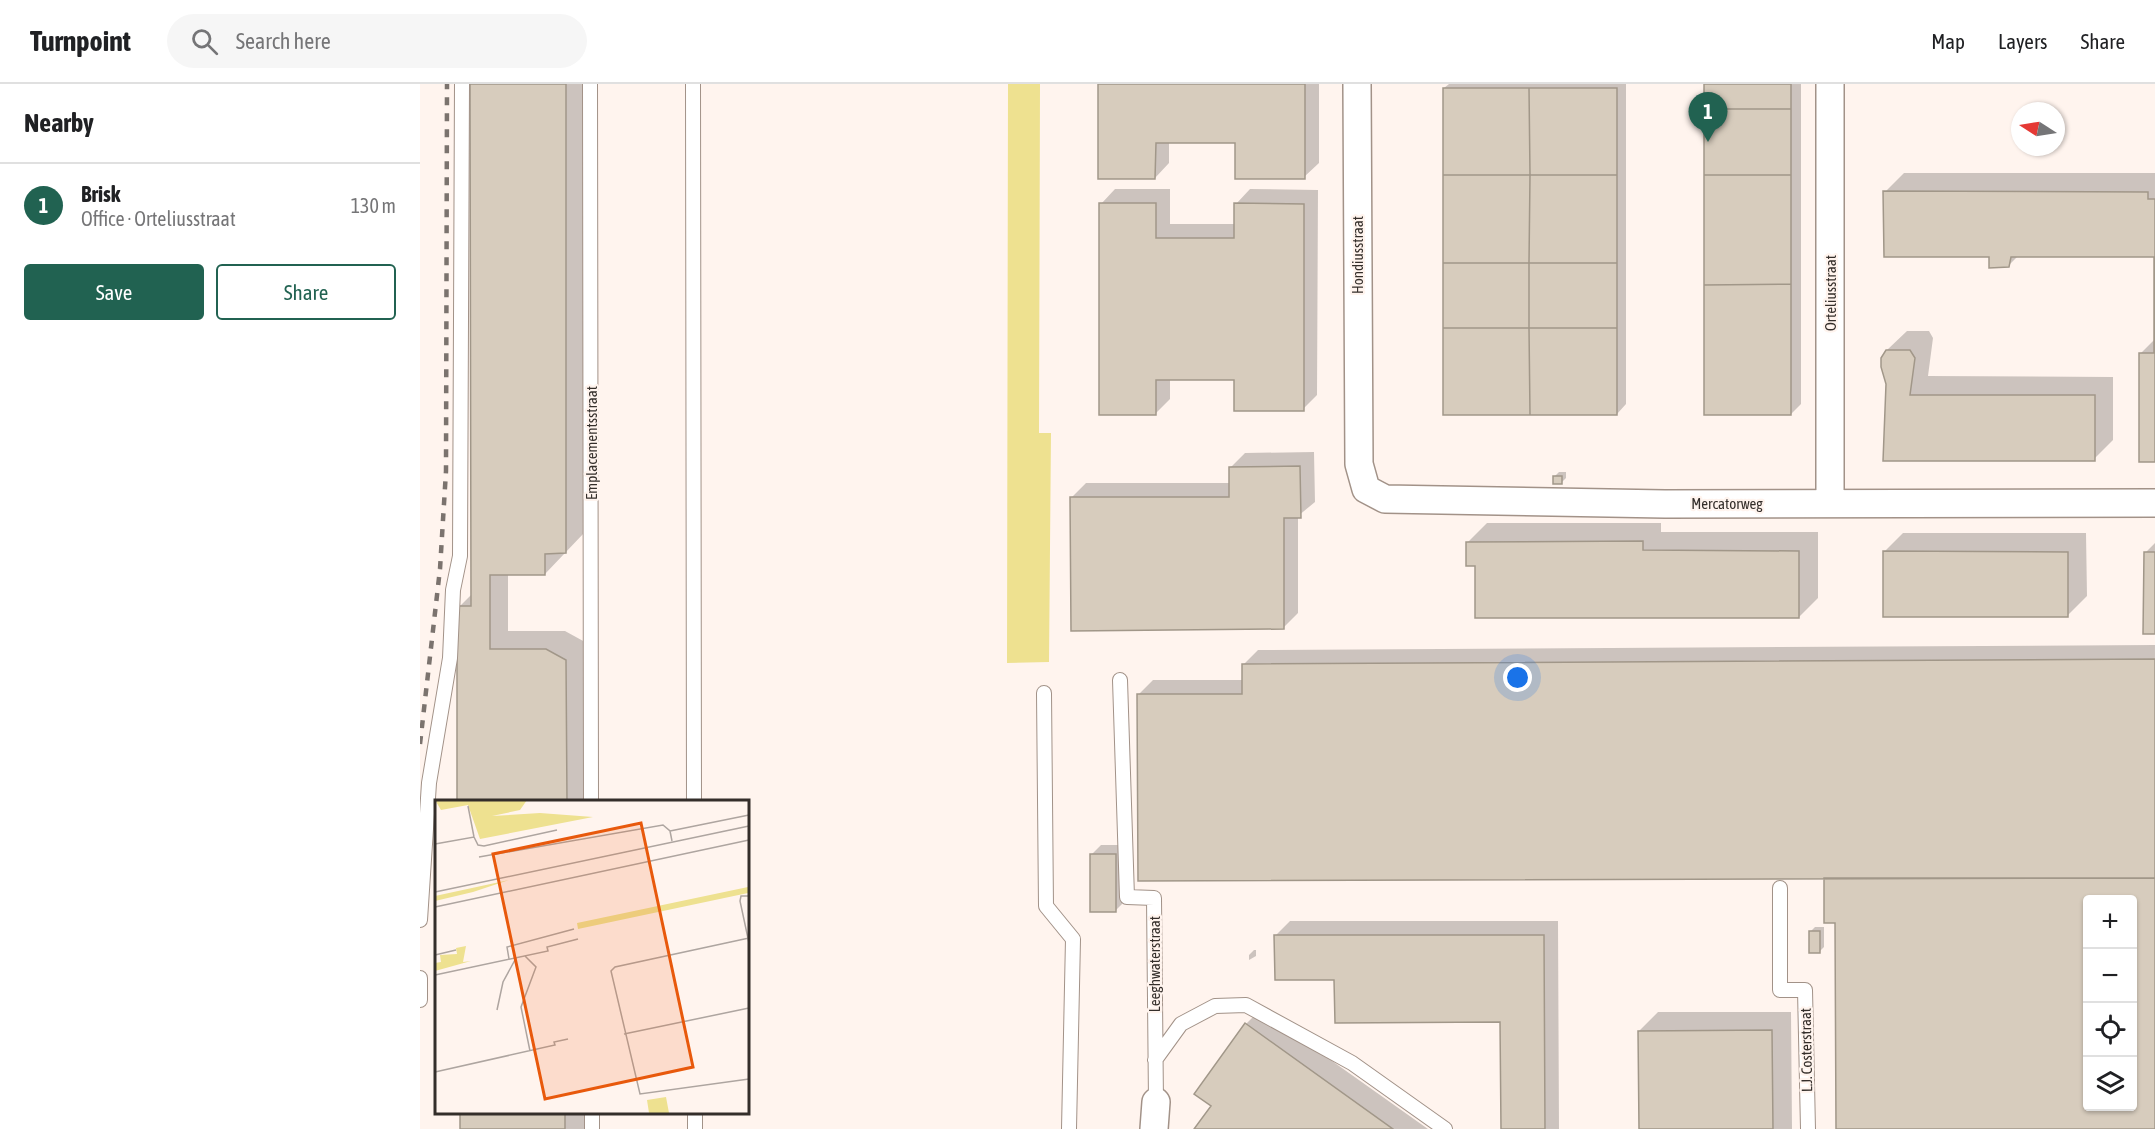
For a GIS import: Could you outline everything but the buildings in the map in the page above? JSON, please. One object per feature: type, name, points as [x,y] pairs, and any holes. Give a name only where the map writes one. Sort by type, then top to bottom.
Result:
[{"type":"street","name":"Hondiusstraat","points":[[1357,84],[1358,425]]},
{"type":"street","name":"Orteliusstraat","points":[[1830,84],[1830,502]]},
{"type":"street","name":"Mercatorweg","points":[[1358,425],[1359,464],[1366,489],[1385,499],[1665,504],[2155,503]]},
{"type":"lane","points":[[420,920],[429,783],[450,658],[453,590],[460,556],[462,84]]},
{"type":"lane","name":"Emplacementsstraat","points":[[590,84],[591,800]]},
{"type":"lane","points":[[693,84],[694,800]]},
{"type":"lane","name":"Leeghwaterstraat","points":[[1120,680],[1127,897],[1154,898],[1156,1121]]},
{"type":"lane","points":[[1044,693],[1046,906],[1073,939],[1069,1129]]},
{"type":"lane","name":"L.J. Costerstraat","points":[[1780,888],[1780,990],[1805,990],[1808,1129]]},
{"type":"lane","points":[[420,978],[420,1000]]},
{"type":"lane","points":[[1155,1060],[1180,1024],[1215,1006],[1246,1005],[1352,1063],[1445,1129]]},
{"type":"lane","points":[[694,1114],[695,1129]]},
{"type":"shaded area","points":[[1008,84],[1040,84],[1039,433],[1051,433],[1049,662],[1007,663]]},
{"type":"railway","points":[[420,744],[440,569],[446,471],[447,84]]},
{"type":"place","name":"Brisk","points":[[1708,142]]}]
